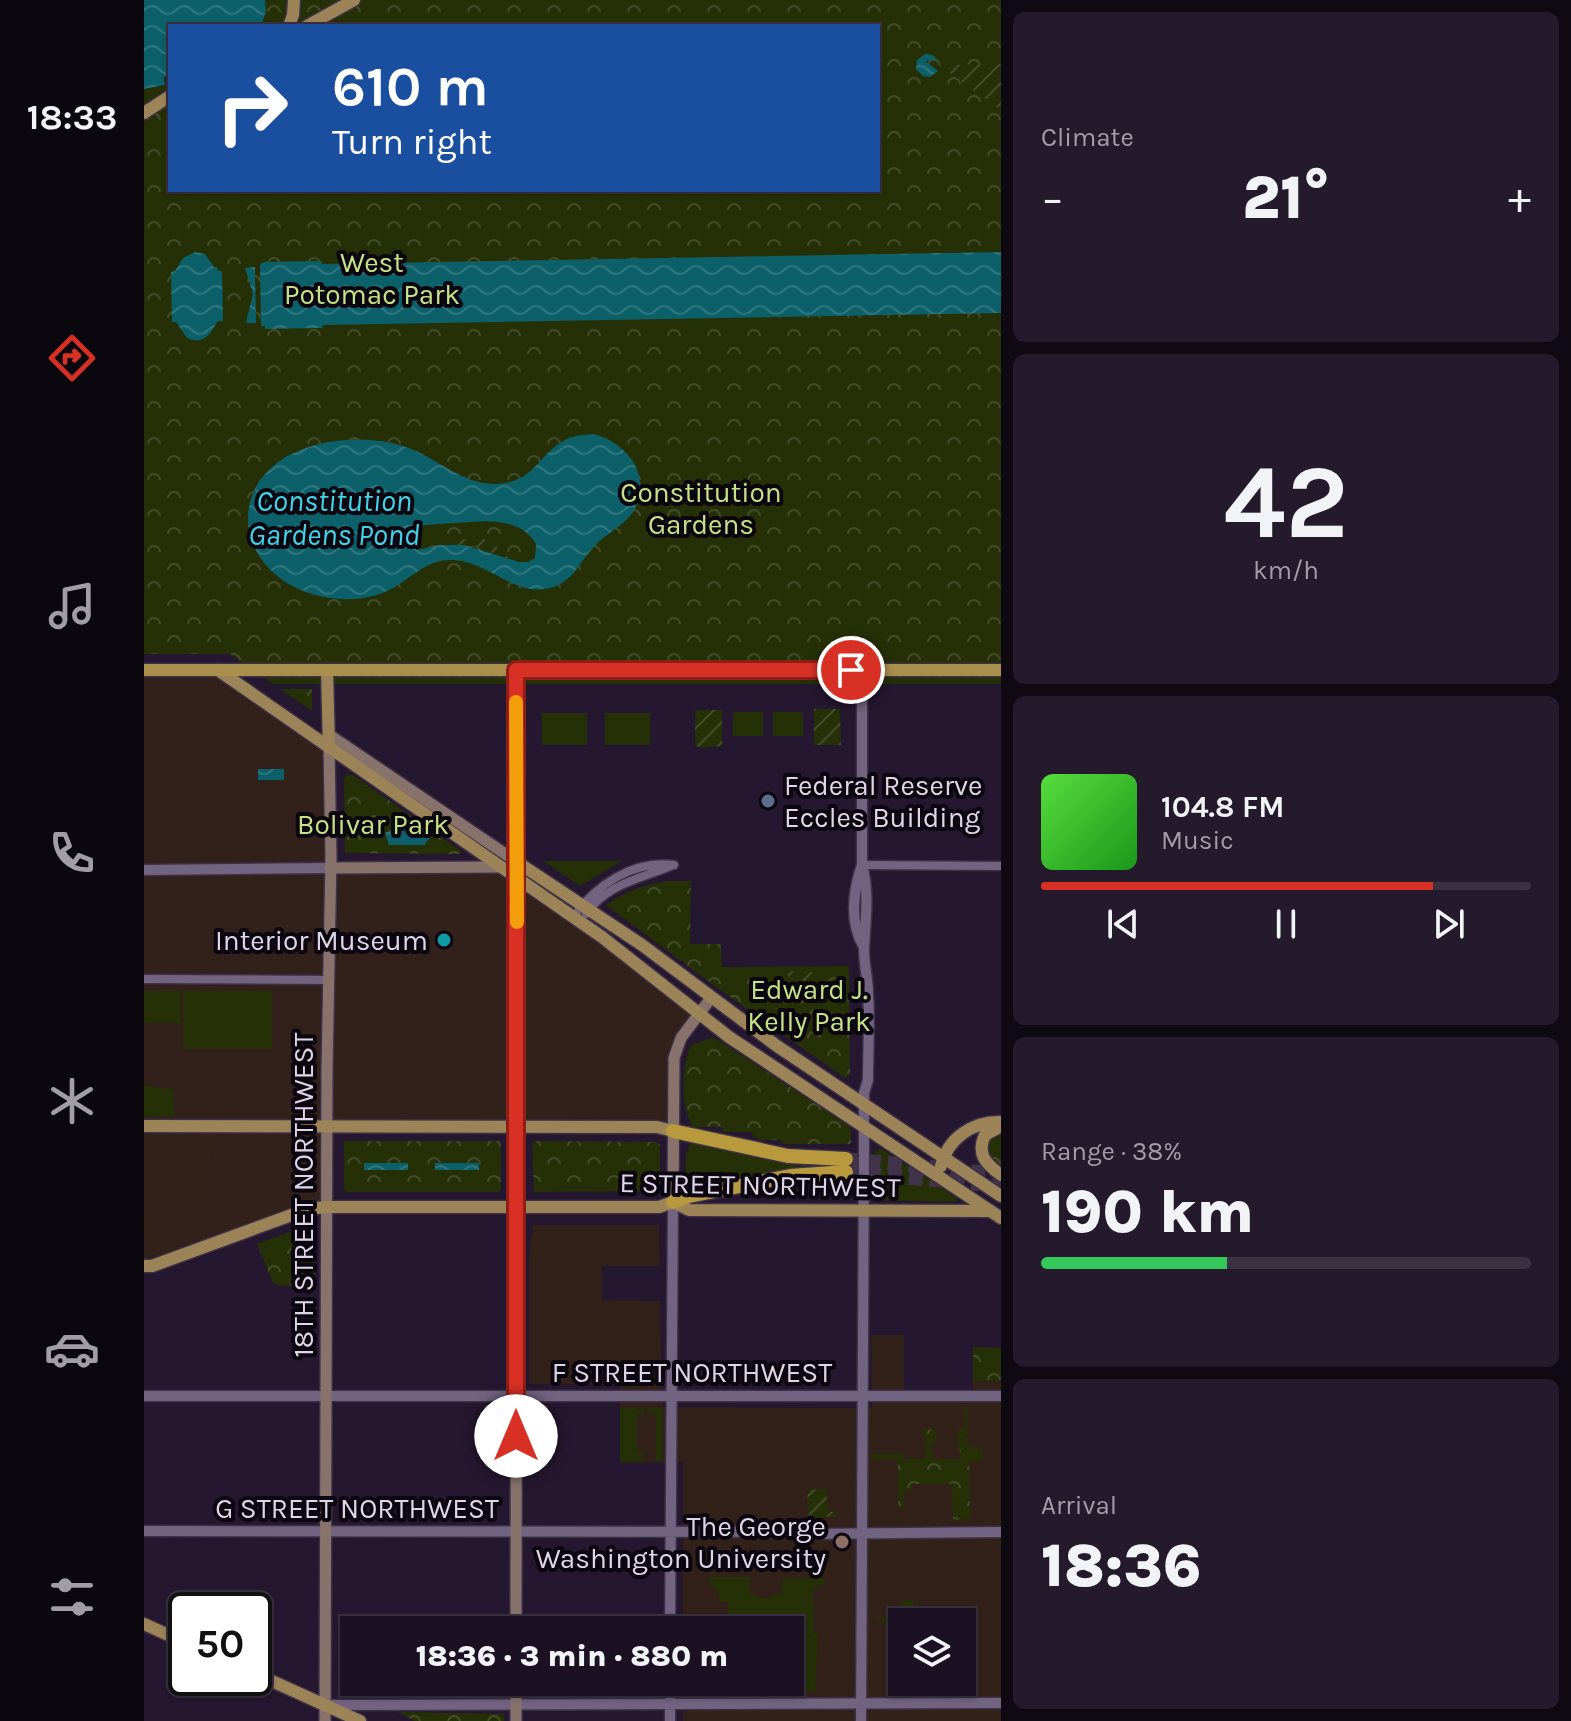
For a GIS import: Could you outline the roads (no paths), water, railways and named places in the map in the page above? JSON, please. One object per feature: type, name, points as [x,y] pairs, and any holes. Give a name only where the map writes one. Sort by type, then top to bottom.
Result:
[{"type":"highway","points":[[144,670],[1001,670]]},
{"type":"highway","points":[[673,1131],[846,1166],[689,1196],[673,1202]]},
{"type":"main road","points":[[290,24],[294,0]]},
{"type":"main road","points":[[311,24],[354,0]]},
{"type":"main road","points":[[144,100],[168,95]]},
{"type":"main road","points":[[144,113],[168,96]]},
{"type":"main road","points":[[218,670],[586,907],[660,957],[711,998],[864,1106],[1001,1196]]},
{"type":"main road","name":"18TH STREET NORTHWEST","points":[[325,1721],[326,1126],[330,868],[327,670]]},
{"type":"main road","points":[[516,670],[516,1616]]},
{"type":"main road","points":[[328,741],[626,955],[698,1014],[864,1128],[998,1213]]},
{"type":"main road","points":[[330,868],[500,867]]},
{"type":"main road","points":[[673,1202],[674,1058],[681,1038],[711,998]]},
{"type":"main road","points":[[939,1175],[943,1158],[956,1140],[984,1123],[1001,1124]]},
{"type":"main road","points":[[1001,1124],[985,1135],[981,1148],[985,1161],[1001,1175]]},
{"type":"main road","name":"E STREET NORTHWEST","points":[[144,1126],[657,1127],[673,1131]]},
{"type":"main road","name":"E STREET NORTHWEST","points":[[147,1267],[308,1209],[326,1207],[659,1207],[673,1202],[689,1210],[998,1213]]},
{"type":"main road","points":[[144,1624],[168,1635]]},
{"type":"main road","points":[[272,1681],[360,1721]]},
{"type":"main road","points":[[516,1696],[516,1721]]},
{"type":"street","points":[[861,1721],[864,1106],[868,1080],[868,990],[864,947],[867,882],[862,865],[862,670]]},
{"type":"street","points":[[577,920],[594,891],[623,875],[657,863],[674,865],[613,889],[586,907]]},
{"type":"street","points":[[862,865],[1001,866]]},
{"type":"street","points":[[144,870],[330,868]]},
{"type":"street","points":[[144,979],[328,980]]},
{"type":"street","points":[[670,1616],[673,1202]]},
{"type":"street","name":"F STREET NORTHWEST","points":[[144,1396],[1001,1396]]},
{"type":"street","name":"G STREET NORTHWEST","points":[[144,1531],[1001,1532]]},
{"type":"street","points":[[670,1696],[670,1721]]},
{"type":"street","points":[[326,1705],[1001,1703]]},
{"type":"water","points":[[144,0],[265,0],[266,11],[262,24],[168,24],[168,74],[164,78],[165,85],[144,89]]},
{"type":"water","points":[[925,54],[938,60],[925,61],[938,71],[930,77],[923,76],[916,69],[917,60]]},
{"type":"water","points":[[195,252],[205,254],[218,271],[222,271],[223,321],[218,321],[207,337],[198,340],[187,338],[176,322],[172,322],[171,272],[183,258]]},
{"type":"water","points":[[1001,252],[1001,313],[323,325],[322,328],[265,329],[261,326],[260,265],[263,262],[321,261],[322,264]]},
{"type":"water","points":[[255,267],[256,323],[246,323],[253,294],[245,268]]},
{"type":"water","name":"Constitution Gardens Pond","points":[[594,434],[617,445],[634,464],[641,487],[639,499],[629,517],[597,543],[570,577],[550,588],[525,588],[478,566],[453,560],[427,566],[397,586],[374,596],[357,599],[324,597],[293,586],[270,569],[255,548],[248,524],[250,501],[262,478],[282,459],[312,446],[352,440],[393,443],[418,452],[464,477],[495,484],[519,479],[565,440]],"holes":[[[486,521],[508,524],[526,533],[536,544],[535,558],[519,562],[464,545],[440,545],[417,550],[408,543],[410,534],[425,525]]]},
{"type":"water","points":[[258,769],[284,769],[284,780],[258,780]]},
{"type":"water","points":[[402,825],[429,838],[425,845],[389,845],[385,833]]},
{"type":"water","points":[[364,1163],[408,1163],[408,1170],[364,1170]]},
{"type":"water","points":[[435,1163],[479,1163],[479,1170],[435,1170]]},
{"type":"tunnel","points":[[846,1159],[1001,1174]]},
{"type":"tunnel","points":[[846,1172],[1001,1186]]},
{"type":"place","name":"Federal Reserve Eccles Building","points":[[768,801]]},
{"type":"place","name":"Interior Museum","points":[[444,940]]},
{"type":"place","name":"The George Washington University","points":[[842,1542]]},
{"type":"park label","name":"West Potomac Park","points":[[372,278]]},
{"type":"park label","name":"Constitution Gardens","points":[[701,508]]},
{"type":"park label","name":"Bolivar Park","points":[[373,824]]},
{"type":"park label","name":"Edward J. Kelly Park","points":[[809,1005]]}]
